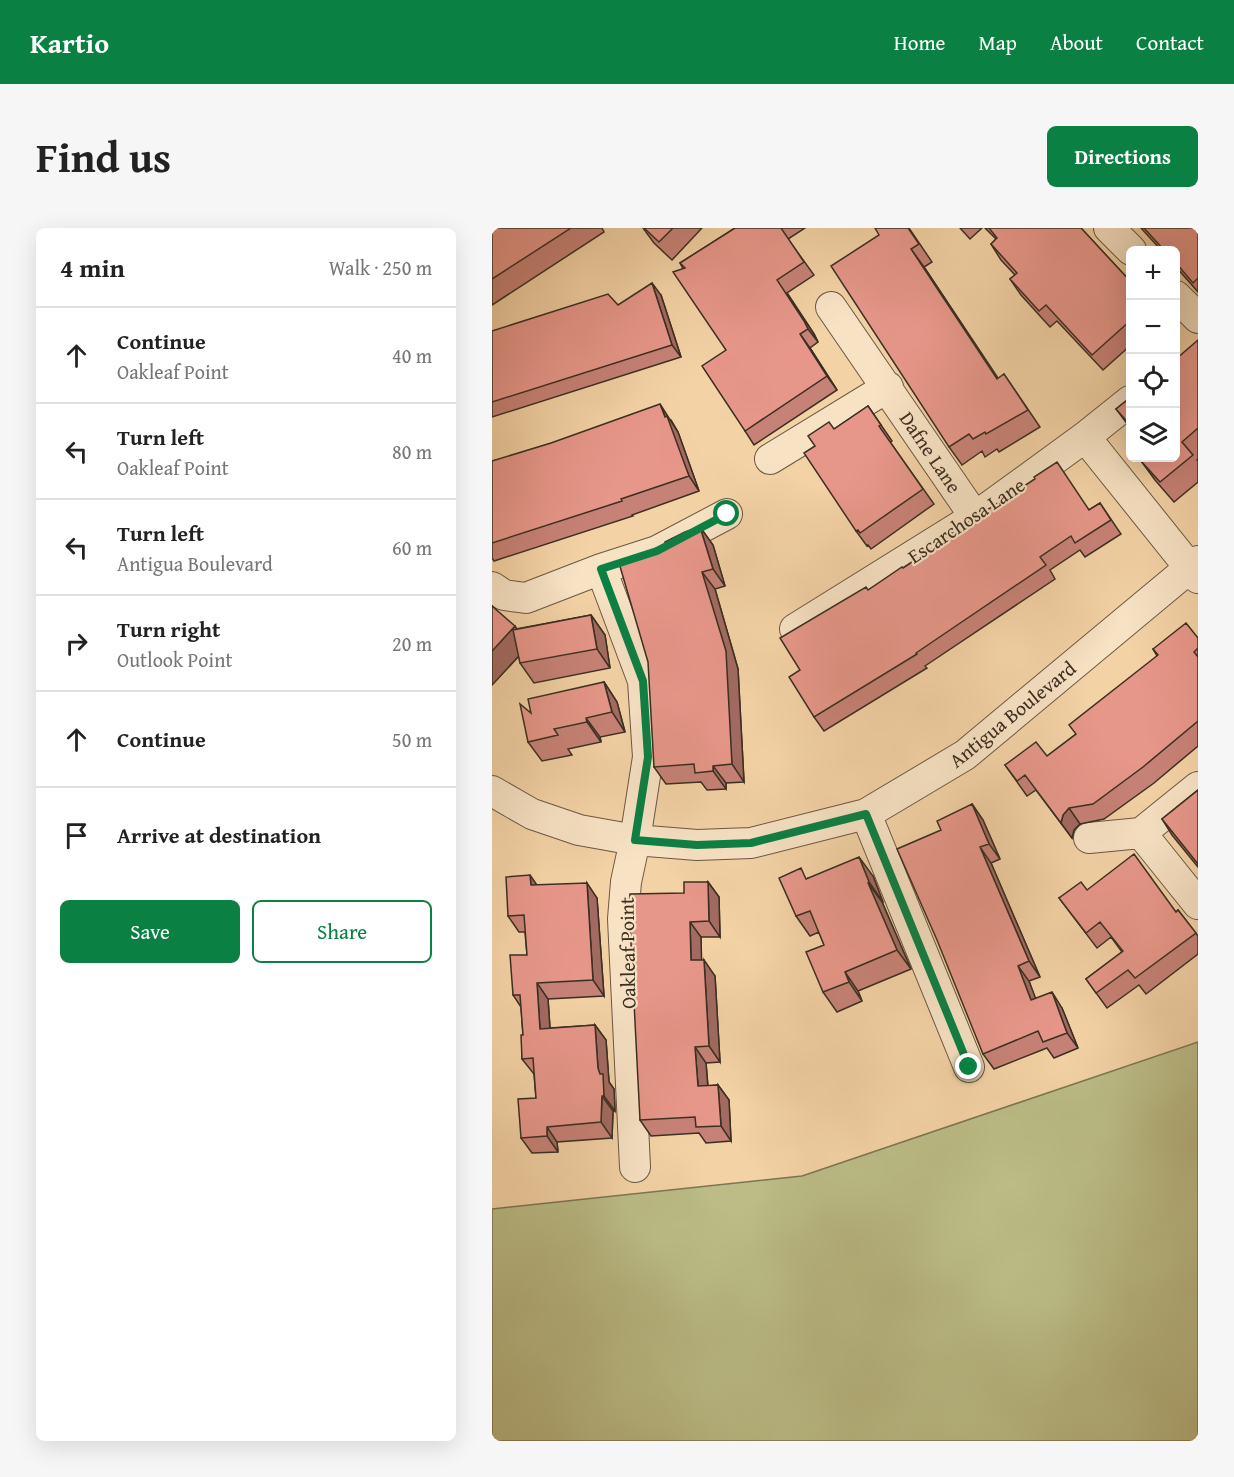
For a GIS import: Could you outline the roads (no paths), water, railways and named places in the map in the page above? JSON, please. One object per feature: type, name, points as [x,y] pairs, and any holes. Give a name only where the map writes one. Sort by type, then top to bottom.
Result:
[{"type":"street","points":[[1109,228],[1127,246]]},
{"type":"street","points":[[1180,300],[1198,318]]},
{"type":"street","name":"Dafne Lane","points":[[831,307],[975,517]]},
{"type":"street","points":[[770,459],[888,387]]},
{"type":"street","name":"Escarchosa Lane","points":[[795,629],[975,517],[1126,404]]},
{"type":"street","points":[[1084,437],[1195,569]]},
{"type":"street","points":[[492,587],[504,595],[526,598],[601,569],[657,551],[727,514]]},
{"type":"street","name":"Oakleaf Point","points":[[601,569],[643,681],[648,757],[626,882],[623,919],[635,1167]]},
{"type":"street","name":"Antigua Boulevard","points":[[492,791],[532,814],[579,830],[635,840],[697,845],[751,843],[866,814],[965,755],[1195,569]]},
{"type":"street","points":[[1089,838],[1141,833],[1198,787]]},
{"type":"street","points":[[866,814],[969,1067]]},
{"type":"street","points":[[1141,833],[1198,904]]}]
